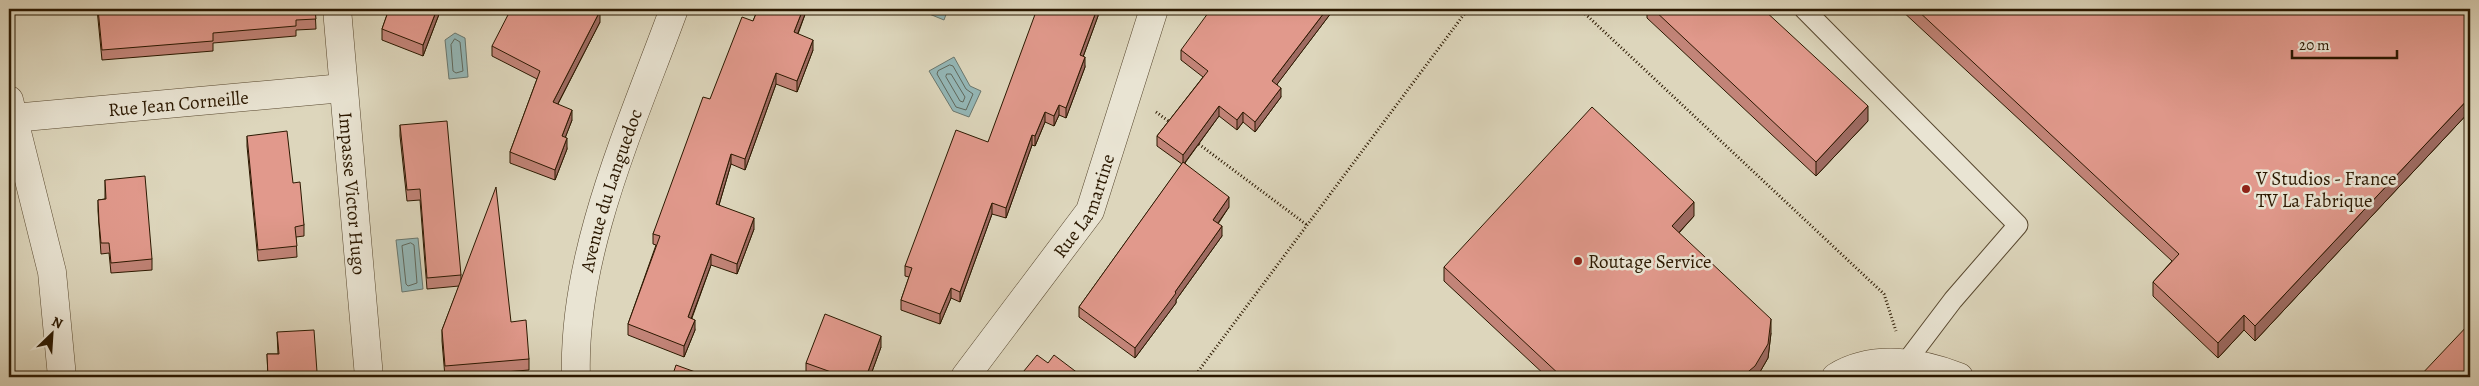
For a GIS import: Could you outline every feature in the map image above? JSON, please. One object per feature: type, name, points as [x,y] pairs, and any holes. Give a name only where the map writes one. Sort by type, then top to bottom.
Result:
[{"type":"street","name":"Impasse Victor Hugo","points":[[337,9],[369,377]]},
{"type":"street","name":"Avenue du Languedoc","points":[[576,377],[579,311],[591,246],[611,183],[674,9]]},
{"type":"street","name":"Rue Lamartine","points":[[965,377],[1090,211],[1154,9]]},
{"type":"street","name":"Rue Jean Corneille","points":[[11,108],[343,88]]},
{"type":"street","points":[[11,108],[52,272],[62,377]]},
{"type":"street","points":[[1836,377],[1868,365],[1906,362],[1938,369],[1959,377]]},
{"type":"lane","points":[[1804,9],[2018,225],[1953,300],[1906,362]]},
{"type":"path","points":[[1194,377],[1468,9]]},
{"type":"path","points":[[1580,9],[1884,294],[1906,362]]},
{"type":"path","points":[[1127,91],[1174,126]]},
{"type":"path","points":[[1190,138],[1307,225]]},
{"type":"water","points":[[923,9],[948,9],[944,20],[922,11]]},
{"type":"water","points":[[455,33],[465,38],[468,77],[449,79],[445,40]]},
{"type":"water","points":[[954,57],[970,86],[981,91],[969,117],[953,111],[929,71]]},
{"type":"water","points":[[418,238],[423,289],[402,292],[396,240]]},
{"type":"building","points":[[98,9],[315,9],[316,19],[296,20],[296,26],[213,33],[213,41],[102,50]]},
{"type":"building","points":[[389,9],[437,9],[423,45],[382,29]]},
{"type":"building","points":[[511,9],[595,9],[600,11],[553,102],[572,110],[562,136],[567,138],[555,170],[510,152],[540,71],[492,46]]},
{"type":"building","points":[[758,9],[803,9],[794,32],[813,40],[797,81],[776,73],[745,159],[731,154],[716,204],[754,218],[737,264],[711,254],[688,317],[695,320],[684,346],[628,324],[660,236],[653,234],[703,97],[710,99],[742,17],[753,21]]},
{"type":"building","points":[[1037,9],[1097,9],[1080,55],[1085,57],[1066,108],[1059,105],[1054,116],[1045,112],[1035,136],[1032,135],[1006,208],[992,203],[960,292],[951,288],[940,314],[901,300],[912,268],[905,266],[956,130],[988,142]]},
{"type":"building","points":[[1211,9],[1327,9],[1272,81],[1281,88],[1255,122],[1243,112],[1237,120],[1219,106],[1183,155],[1157,136],[1208,71],[1181,50]]},
{"type":"building","points":[[1653,9],[1763,9],[1868,106],[1816,162]]},
{"type":"building","name":"V Studios - France TV La Fabrique","points":[[1916,9],[2470,9],[2470,97],[2255,326],[2244,315],[2218,343],[2153,282],[2179,254]]},
{"type":"building","name":"Routage Service","points":[[1592,107],[1694,202],[1672,226],[1771,319],[1768,344],[1755,366],[1743,376],[1562,377],[1444,267]]},
{"type":"building","points":[[447,121],[461,275],[427,278],[420,189],[407,190],[400,125]]},
{"type":"building","points":[[287,131],[293,183],[300,182],[304,225],[295,227],[297,246],[258,250],[247,136]]},
{"type":"building","points":[[1183,162],[1229,197],[1213,220],[1222,226],[1135,348],[1079,307]]},
{"type":"building","points":[[145,176],[152,259],[111,263],[109,243],[101,243],[99,222],[98,200],[106,199],[105,180]]},
{"type":"building","points":[[496,187],[511,322],[526,320],[529,359],[445,366],[442,330]]},
{"type":"building","points":[[825,314],[881,336],[866,377],[845,377],[806,363]]},
{"type":"building","points":[[2470,323],[2470,377],[2419,377]]},
{"type":"building","points":[[314,330],[317,372],[308,373],[309,377],[268,377],[267,354],[279,354],[277,332]]},
{"type":"building","points":[[1037,355],[1048,363],[1054,355],[1083,377],[1019,377]]},
{"type":"building","points":[[676,365],[709,377],[672,377]]},
{"type":"building","points":[[159,375],[159,377],[133,377]]},
{"type":"place","name":"V Studios - France TV La Fabrique","points":[[2246,189]]},
{"type":"place","name":"Routage Service","points":[[1578,261]]}]
